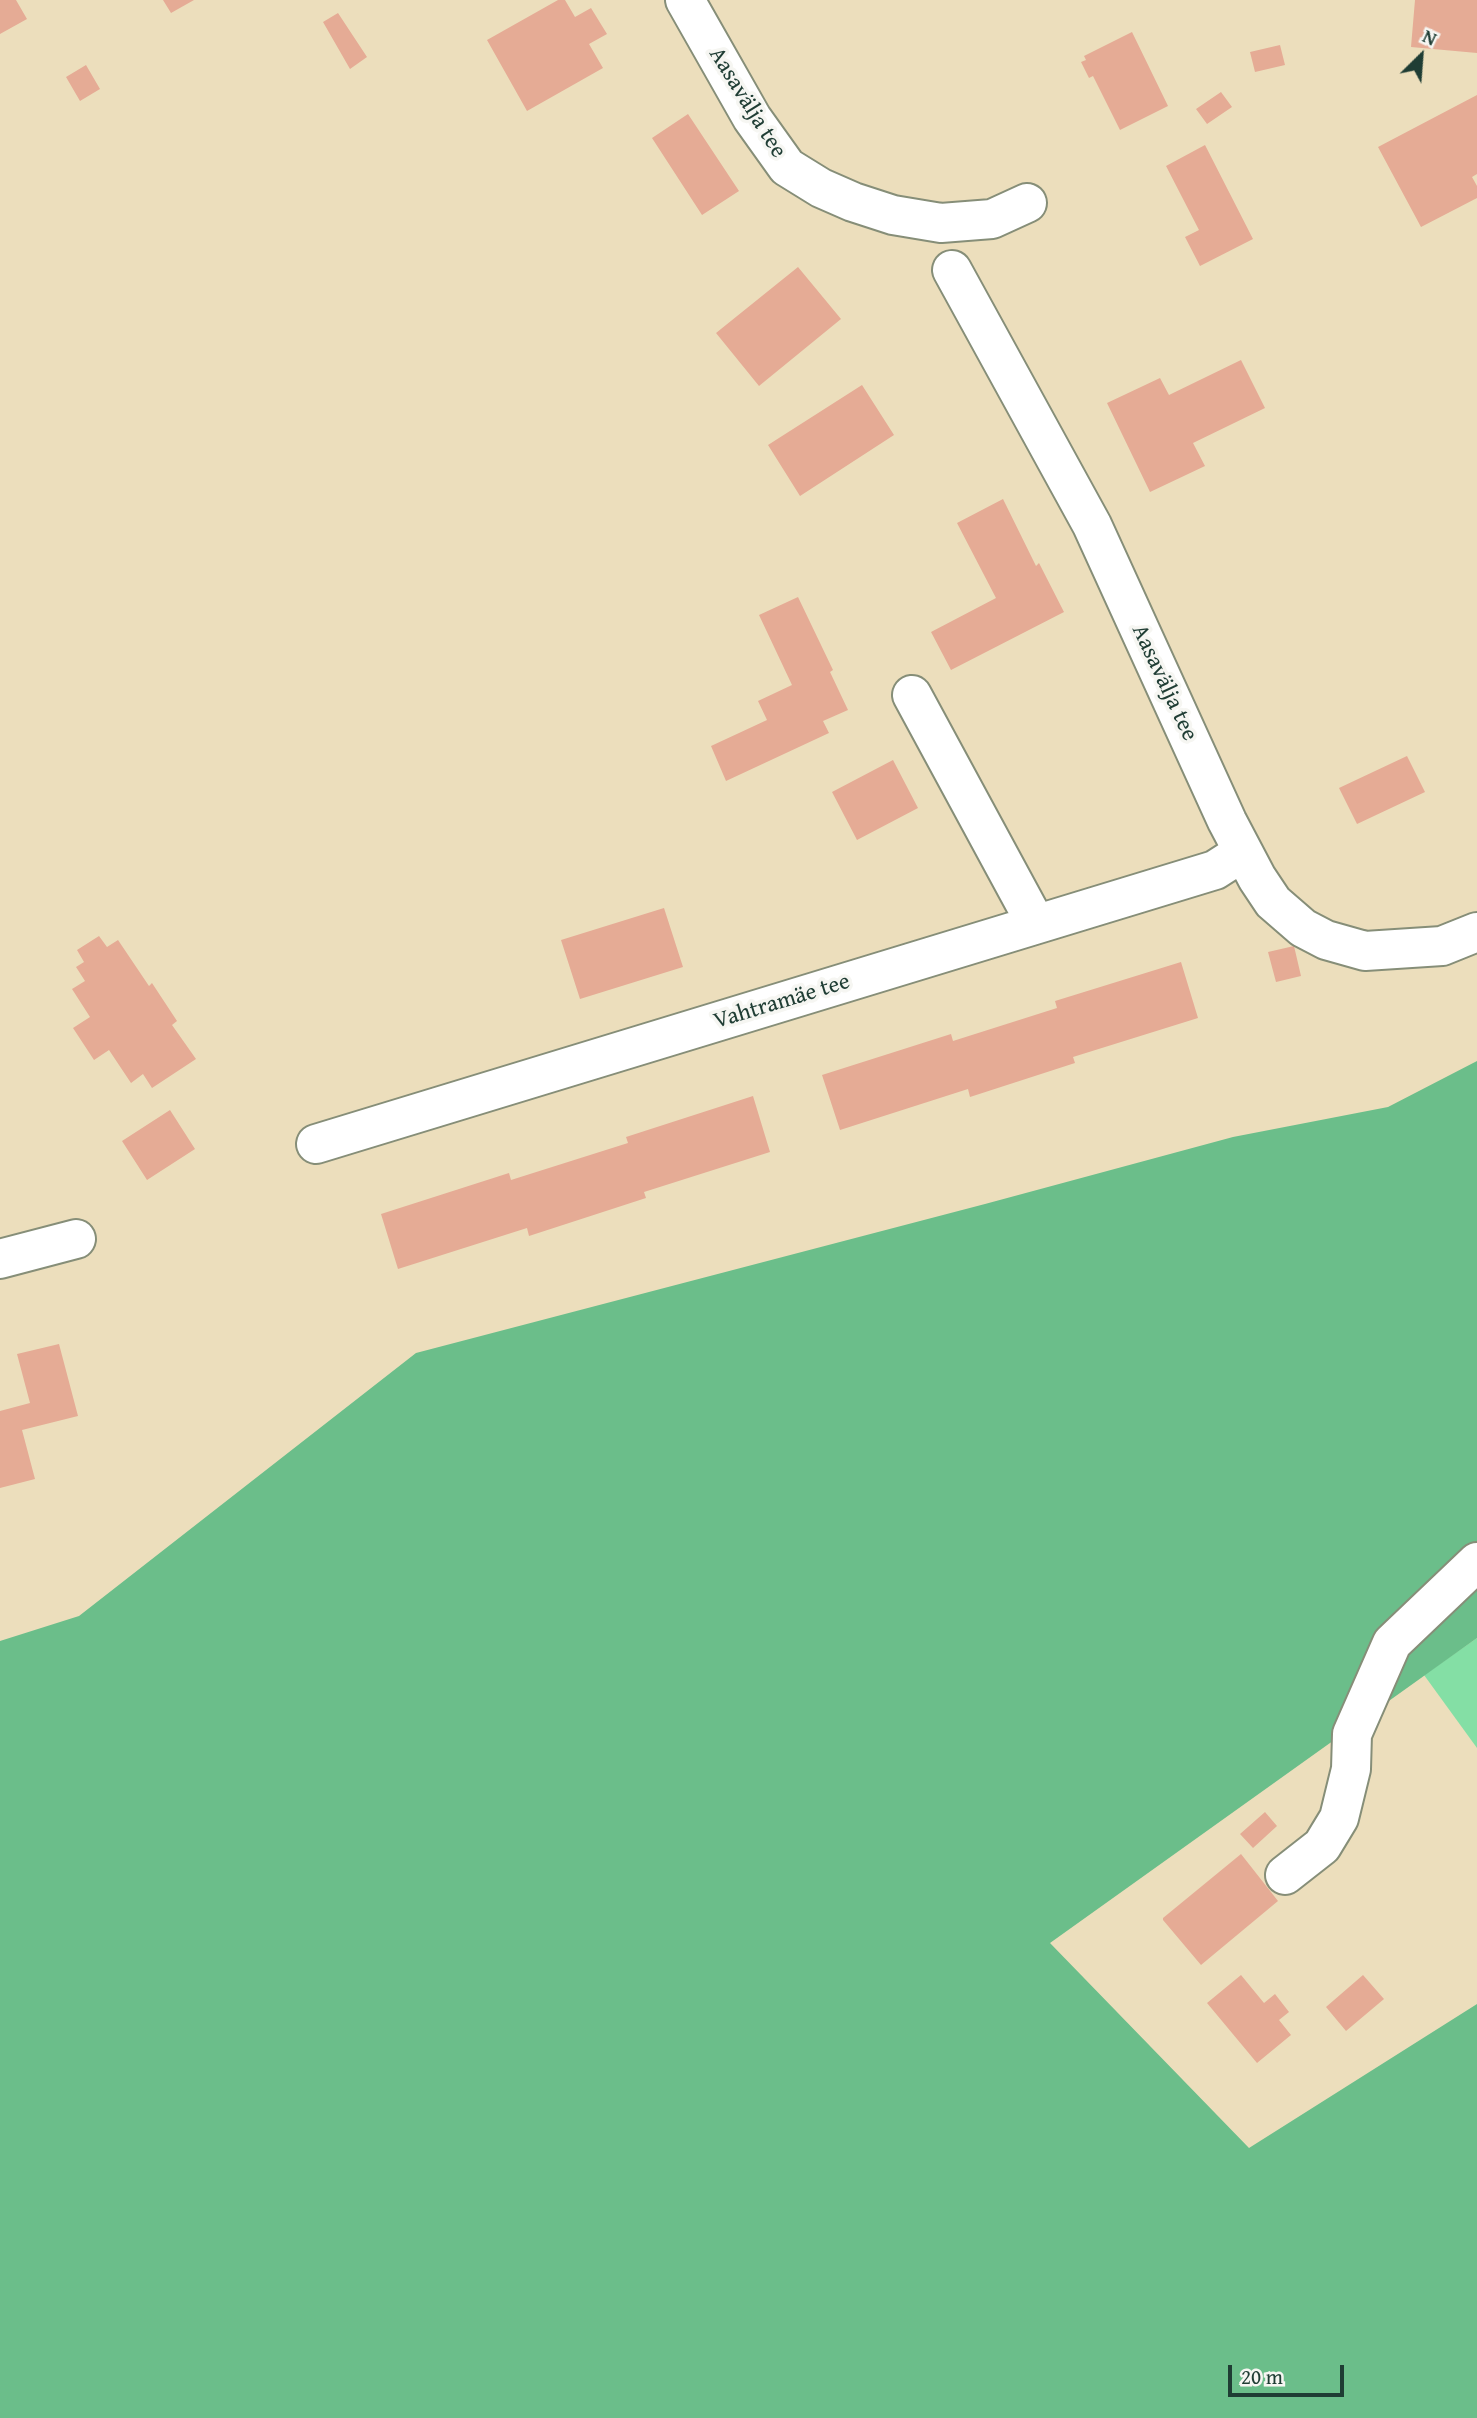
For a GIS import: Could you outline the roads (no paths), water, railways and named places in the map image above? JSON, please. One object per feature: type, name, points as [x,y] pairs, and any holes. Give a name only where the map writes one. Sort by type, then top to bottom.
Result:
[{"type":"street","name":"Aasavälja tee","points":[[685,0],[752,118],[780,157],[787,166],[821,188],[893,215],[941,223],[992,219],[1027,203]]},
{"type":"street","name":"Aasavälja tee","points":[[952,270],[1092,525],[1243,852],[1273,902],[1303,928],[1345,946],[1365,951],[1442,946],[1477,932]]},
{"type":"street","points":[[912,695],[1036,924]]},
{"type":"street","name":"Vahtramäe tee","points":[[316,1144],[1215,870],[1243,852]]},
{"type":"street","points":[[0,1259],[76,1239]]},
{"type":"street","points":[[1285,1875],[1322,1846],[1339,1818],[1351,1769],[1352,1734],[1392,1643],[1477,1562]]}]
